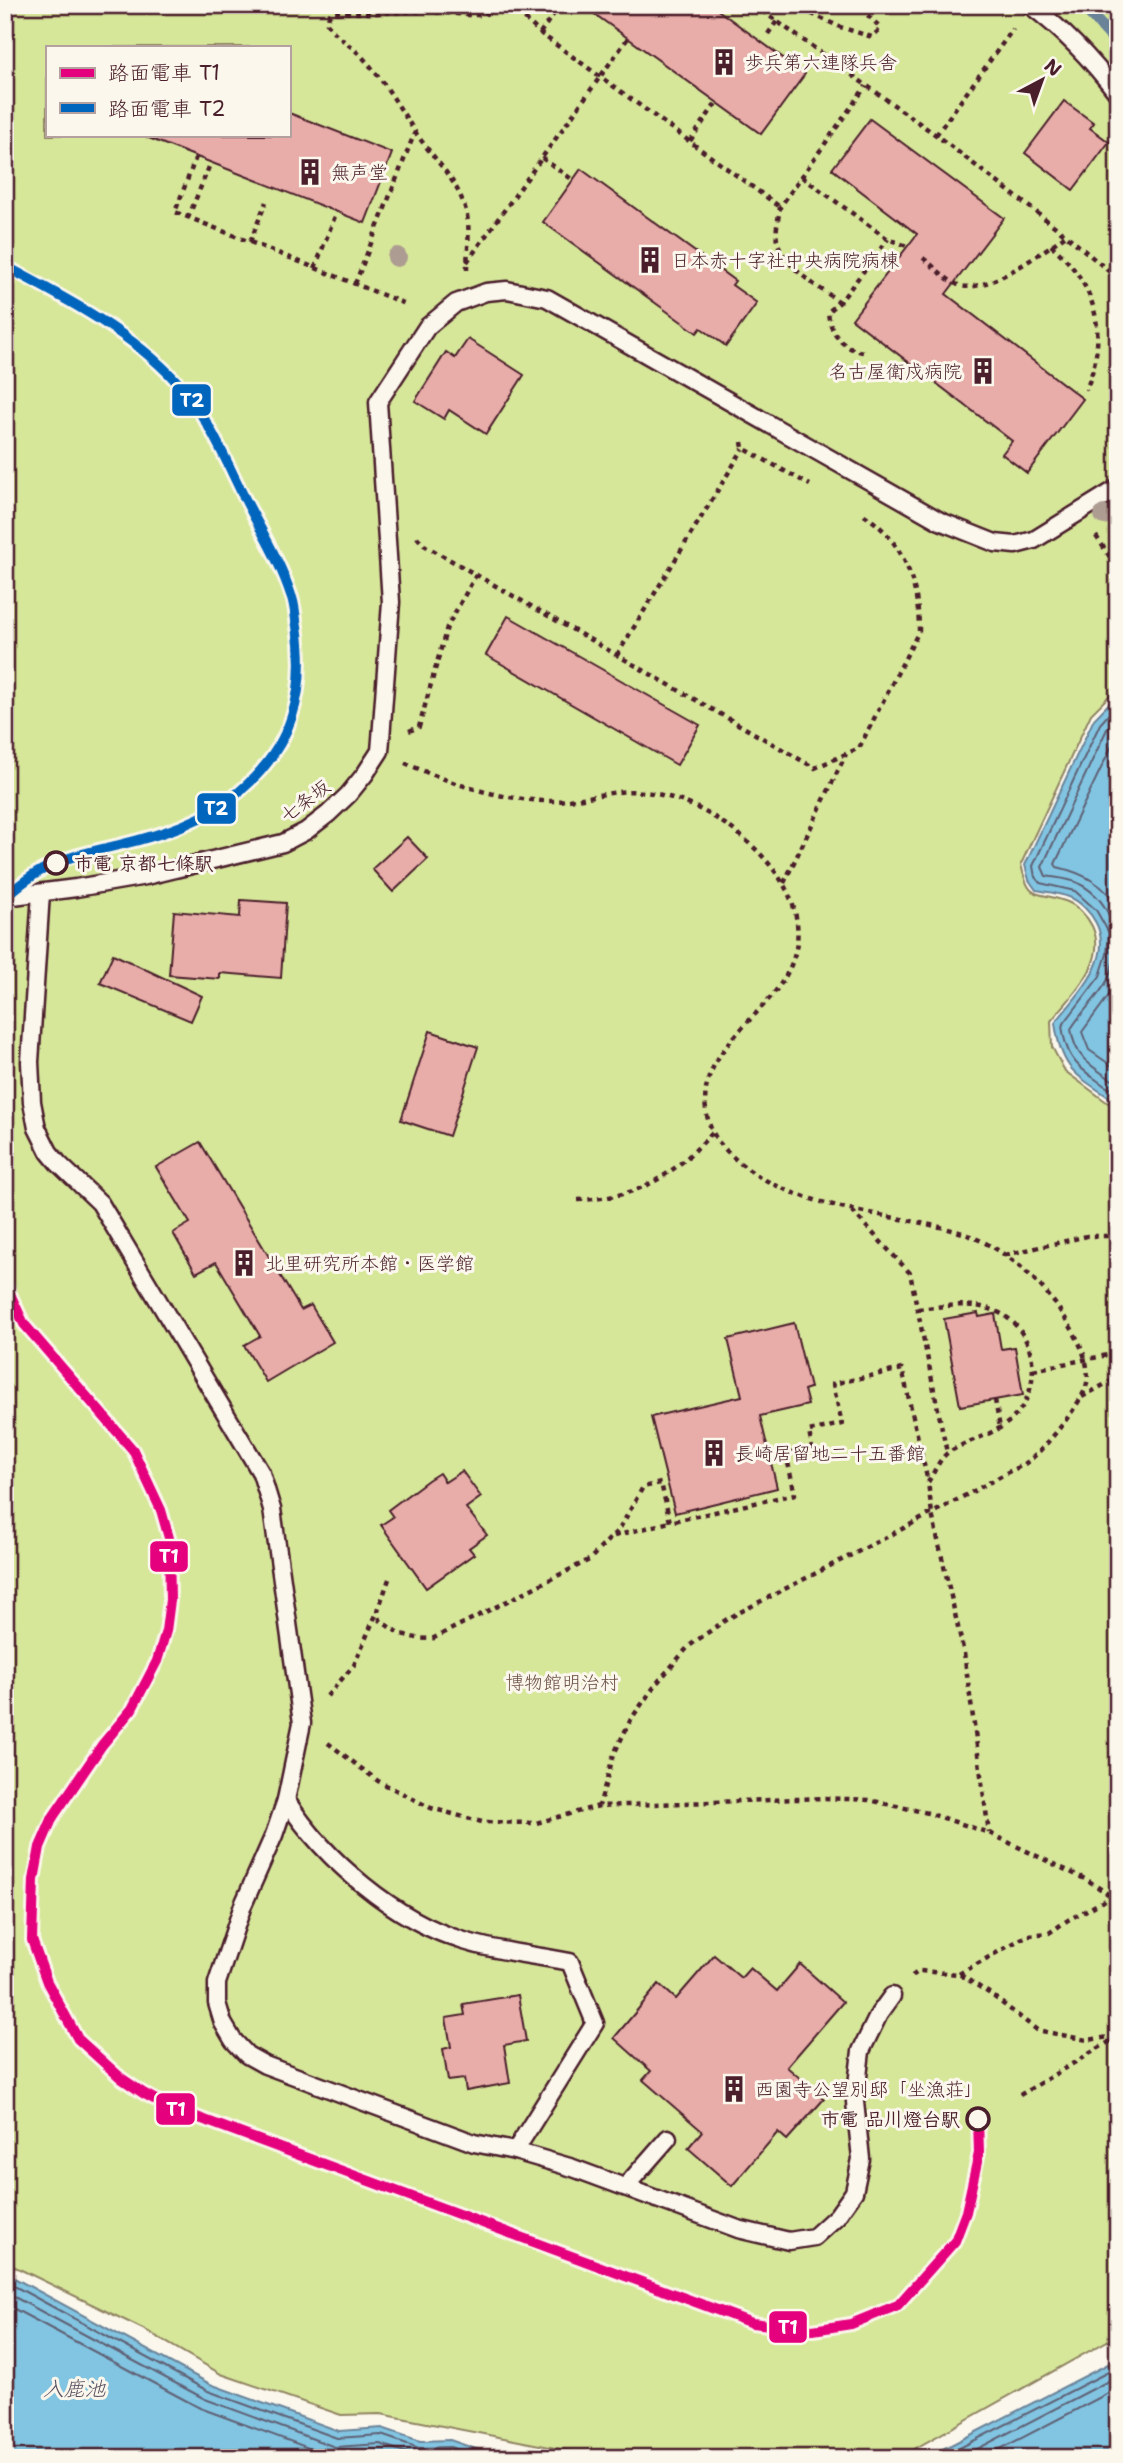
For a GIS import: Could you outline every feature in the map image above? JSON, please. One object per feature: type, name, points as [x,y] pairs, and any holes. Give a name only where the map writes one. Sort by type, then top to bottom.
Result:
[{"type":"lane","points":[[1030,5],[1072,40],[1118,94]]},
{"type":"lane","points":[[380,751],[391,602],[379,402],[419,338],[436,317],[466,298],[506,290],[547,298],[940,521],[995,543],[1015,545],[1034,540],[1118,488]]},
{"type":"lane","name":"七条坂","points":[[5,897],[146,876],[283,843],[306,831],[328,814],[365,774],[380,751]]},
{"type":"lane","points":[[41,893],[30,1062],[32,1102],[37,1128],[58,1163],[100,1203],[261,1473],[272,1510],[302,1723],[285,1800],[274,1835],[239,1917],[217,1983],[217,2003],[223,2023],[233,2040],[247,2055],[265,2065],[474,2143],[515,2151],[626,2186],[738,2229],[789,2241],[814,2237],[837,2217],[854,2192],[861,2159],[855,2102],[861,2051],[879,2014],[892,1996]]},
{"type":"lane","points":[[285,1800],[327,1854],[392,1905],[431,1928],[461,1941],[496,1950],[570,1962],[595,2023],[515,2151]]},
{"type":"lane","points":[[626,2186],[668,2137]]},
{"type":"path","points":[[466,298],[469,232],[460,193],[390,91],[363,58],[331,31],[327,23],[329,15],[334,12],[373,13],[398,10],[484,15],[499,5]]},
{"type":"path","points":[[510,5],[540,33],[780,206]]},
{"type":"path","points":[[540,33],[560,5]]},
{"type":"path","points":[[754,5],[936,135],[1066,234],[1118,279]]},
{"type":"path","points":[[793,5],[840,27],[872,37],[879,30],[879,26],[857,5]]},
{"type":"path","points":[[1100,5],[1118,10]]},
{"type":"path","points":[[768,34],[777,21]]},
{"type":"path","points":[[936,135],[1018,22]]},
{"type":"path","points":[[467,262],[628,38]]},
{"type":"path","points":[[840,302],[802,274],[781,251],[776,237],[780,206],[866,86]]},
{"type":"path","points":[[690,141],[718,102]]},
{"type":"path","points":[[355,284],[415,131]]},
{"type":"path","points":[[196,157],[175,212],[436,317]]},
{"type":"path","points":[[542,158],[573,180]]},
{"type":"path","points":[[188,218],[211,162]]},
{"type":"path","points":[[802,177],[888,239],[907,246]]},
{"type":"path","points":[[250,242],[266,202]]},
{"type":"path","points":[[315,268],[337,211]]},
{"type":"path","points":[[923,258],[959,286],[984,284],[1005,275],[1066,234]]},
{"type":"path","points":[[863,352],[840,342],[831,328],[828,312],[840,302],[888,239]]},
{"type":"path","points":[[1051,245],[1069,262],[1083,281],[1095,311],[1098,327],[1096,359],[1086,390]]},
{"type":"path","points":[[617,655],[743,448],[778,431]]},
{"type":"path","points":[[743,448],[814,487]]},
{"type":"path","points":[[384,501],[424,545],[815,768],[859,748],[919,631],[919,609],[908,567],[898,548],[884,532],[859,512]]},
{"type":"path","points":[[407,731],[419,727],[447,627],[476,575]]},
{"type":"path","points":[[380,751],[454,784],[497,794],[545,801],[575,800],[618,792],[655,793],[678,800],[729,827],[761,854],[784,883],[793,902],[796,919],[794,951],[782,982],[712,1068],[705,1088],[712,1133],[734,1159],[776,1185],[850,1209],[959,1232],[1004,1255],[1041,1285],[1056,1304],[1069,1323],[1086,1360],[1087,1382],[1082,1397],[1029,1461],[727,1619],[689,1646],[631,1719],[614,1754],[599,1806]]},
{"type":"path","points":[[784,883],[846,754]]},
{"type":"path","points":[[578,1200],[619,1196],[656,1182],[689,1158],[712,1133]]},
{"type":"path","points":[[850,1209],[910,1273],[947,1453]]},
{"type":"path","points":[[1004,1255],[1087,1236],[1118,1236]]},
{"type":"path","points":[[918,1309],[964,1304],[977,1305],[1002,1314],[1021,1332],[1027,1344],[1033,1370],[1032,1383],[1022,1407],[1014,1417],[1000,1428],[947,1453],[928,1482]]},
{"type":"path","points":[[1033,1370],[1118,1353]]},
{"type":"path","points":[[614,1536],[795,1494],[786,1454],[812,1448],[809,1431],[842,1424],[833,1384],[902,1369],[964,1653],[989,1833]]},
{"type":"path","points":[[1082,1397],[1118,1377]]},
{"type":"path","points":[[995,1400],[1000,1428]]},
{"type":"path","points":[[378,1610],[380,1620],[393,1631],[421,1640],[433,1638],[589,1560],[614,1536],[643,1487],[661,1483],[670,1522]]},
{"type":"path","points":[[390,1579],[354,1665],[302,1723],[378,1781],[431,1808],[482,1822],[537,1823],[599,1806],[825,1798],[869,1800],[928,1813],[989,1833],[1089,1881],[1118,1901]]},
{"type":"path","points":[[958,1974],[1028,1935],[1049,1934],[1068,1920],[1111,1897]]},
{"type":"path","points":[[892,1996],[904,1982],[919,1971],[958,1974],[989,1993],[1037,2031],[1087,2040],[1118,2036]]},
{"type":"path","points":[[1020,2095],[1118,2036]]},
{"type":"green space","name":"博物館明治村","points":[[5,5],[1118,5],[1118,687],[1091,714],[1021,864],[1031,890],[1074,905],[1092,926],[1096,952],[1092,965],[1078,989],[1051,1021],[1052,1047],[1065,1071],[1108,1103],[1118,1101],[1118,2335],[898,2458],[606,2458],[381,2414],[341,2415],[221,2374],[145,2330],[5,2262]]},
{"type":"water","points":[[1118,694],[1118,1096],[1110,1098],[1071,1068],[1061,1050],[1055,1023],[1091,977],[1097,964],[1101,937],[1096,923],[1085,908],[1073,899],[1036,890],[1029,880],[1025,865],[1094,719]]},
{"type":"water","name":"入鹿池","points":[[5,2273],[210,2384],[339,2431],[382,2428],[420,2441],[450,2440],[499,2457],[513,2453],[519,2458],[5,2458]]},
{"type":"water","points":[[1118,2359],[1118,2458],[923,2458],[949,2446]]},
{"type":"building","name":"歩兵第六連隊兵舎","points":[[582,5],[711,5],[805,74],[761,134]]},
{"type":"building","points":[[1064,101],[1094,123],[1090,128],[1109,142],[1073,190],[1025,153]]},
{"type":"building","name":"無声堂","points":[[290,113],[392,153],[365,223],[146,137],[290,136]]},
{"type":"building","points":[[870,119],[1004,218],[946,294],[1083,399],[1027,473],[1002,454],[1012,441],[852,319],[917,234],[832,169]]},
{"type":"building","name":"日本赤十字社中央病院病棟","points":[[581,169],[735,281],[732,285],[757,303],[726,346],[701,328],[697,333],[543,222]]},
{"type":"building","points":[[468,339],[524,375],[486,434],[449,410],[444,419],[415,401],[446,352],[455,358]]},
{"type":"building","points":[[508,616],[700,725],[677,765],[486,655]]},
{"type":"building","points":[[407,837],[428,859],[393,892],[372,869]]},
{"type":"building","points":[[241,900],[286,903],[281,978],[220,973],[220,979],[169,975],[174,911],[240,917]]},
{"type":"building","points":[[113,954],[202,996],[191,1021],[100,983]]},
{"type":"building","points":[[430,1031],[478,1047],[449,1136],[401,1120]]},
{"type":"building","name":"北里研究所本館・医学館","points":[[200,1142],[301,1310],[311,1305],[333,1342],[266,1382],[244,1345],[260,1336],[216,1262],[196,1273],[173,1233],[190,1223],[156,1167]]},
{"type":"building","points":[[978,1313],[979,1317],[995,1314],[1001,1349],[1015,1347],[1023,1395],[960,1406],[944,1319]]},
{"type":"building","name":"長崎居留地二十五番館","points":[[794,1323],[810,1388],[804,1390],[808,1405],[760,1416],[777,1488],[675,1513],[651,1417],[742,1396],[728,1339]]},
{"type":"building","points":[[462,1471],[481,1497],[466,1508],[487,1535],[469,1548],[474,1554],[426,1588],[381,1525],[393,1517],[388,1510],[428,1480],[439,1473],[445,1482]]},
{"type":"building","points":[[714,1955],[741,1978],[750,1968],[777,1991],[800,1964],[843,2002],[787,2067],[824,2099],[787,2140],[778,2132],[732,2186],[688,2148],[702,2131],[643,2080],[651,2071],[614,2038],[659,1984],[676,1999]]},
{"type":"building","points":[[518,1995],[526,2041],[504,2045],[510,2083],[466,2091],[464,2079],[448,2081],[443,2049],[451,2047],[446,2018],[465,2015],[463,2004]]},
{"type":"waterway","points":[[1082,5],[1118,44]]},
{"type":"tram line","name":"T2","points":[[5,266],[117,331],[158,363],[187,394],[223,453],[287,582],[295,610],[300,651],[300,674],[292,717],[272,756],[239,792],[198,819],[135,841],[53,864],[5,897]]},
{"type":"tram line","name":"T1","points":[[5,1283],[24,1324],[133,1450],[161,1510],[169,1538],[170,1600],[166,1631],[157,1661],[132,1709],[102,1745],[53,1817],[40,1847],[34,1880],[32,1940],[47,1982],[78,2039],[121,2078],[167,2106],[752,2323],[813,2330],[851,2324],[898,2305],[955,2241],[966,2212],[979,2153],[978,2119]]},
{"type":"place","name":"歩兵第六連隊兵舎","points":[[724,62]]},
{"type":"place","name":"無声堂","points":[[310,172]]},
{"type":"place","name":"日本赤十字社中央病院病棟","points":[[650,260]]},
{"type":"place","name":"名古屋衛戍病院","points":[[983,371]]},
{"type":"place","name":"市電 京都七條駅","points":[[56,863]]},
{"type":"place","name":"北里研究所本館・医学館","points":[[244,1263]]},
{"type":"place","name":"長崎居留地二十五番館","points":[[714,1453]]},
{"type":"place","name":"西園寺公望別邸「坐漁荘」","points":[[734,2089]]},
{"type":"place","name":"市電 品川燈台駅","points":[[978,2119]]}]
